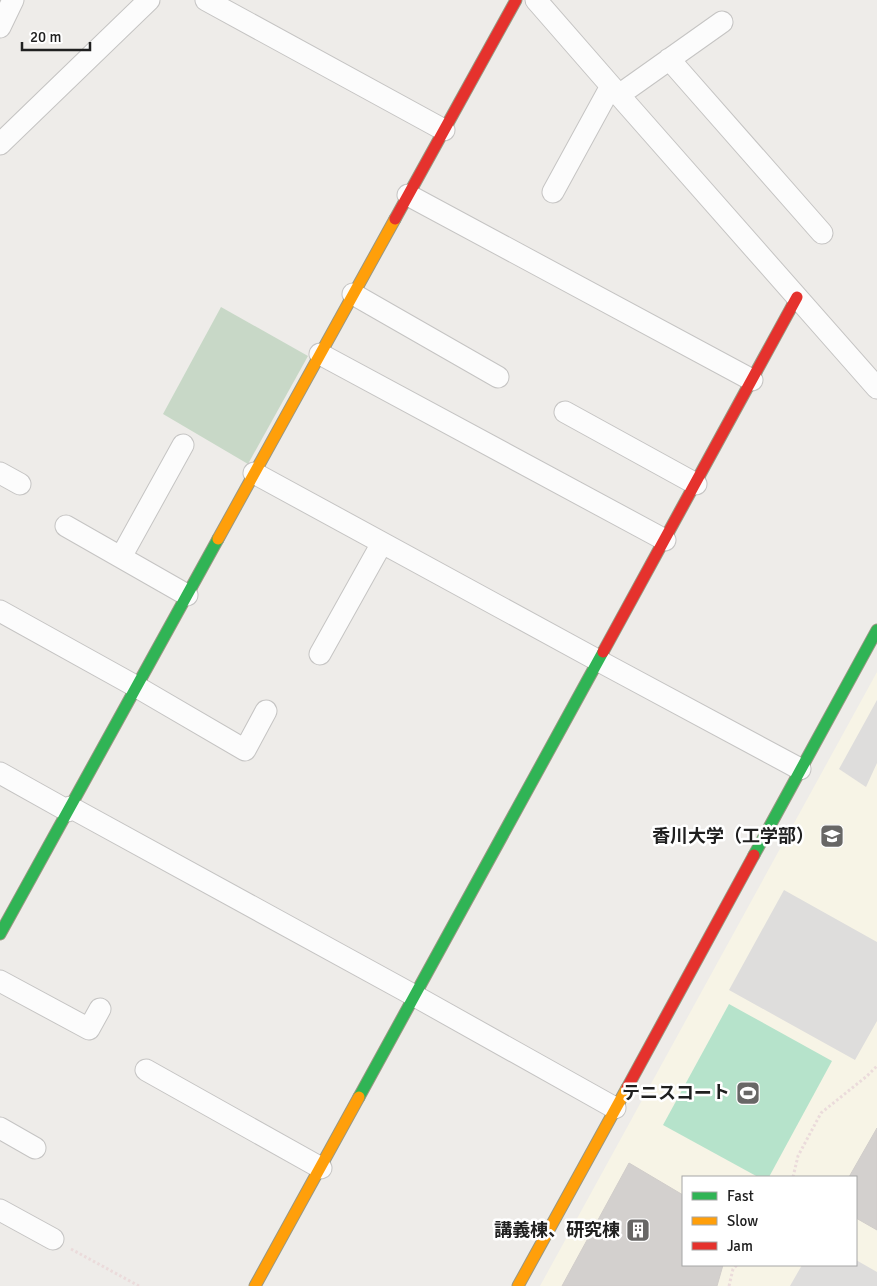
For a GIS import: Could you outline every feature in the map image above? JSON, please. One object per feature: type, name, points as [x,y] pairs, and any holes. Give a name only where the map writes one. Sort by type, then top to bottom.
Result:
[{"type":"street","points":[[0,27],[12,0]]},
{"type":"street","points":[[4,134],[149,0]]},
{"type":"street","points":[[206,0],[444,130]]},
{"type":"street","points":[[0,934],[6,909],[69,809],[516,0]]},
{"type":"street","points":[[536,0],[877,388]]},
{"type":"street","points":[[553,192],[615,91],[669,59],[722,22]]},
{"type":"street","points":[[669,59],[822,233]]},
{"type":"street","points":[[408,195],[752,380]]},
{"type":"street","points":[[353,294],[498,377]]},
{"type":"street","points":[[255,1286],[666,540],[797,297]]},
{"type":"street","points":[[320,354],[666,540]]},
{"type":"street","points":[[565,412],[696,484]]},
{"type":"street","points":[[121,557],[183,445]]},
{"type":"street","points":[[0,473],[20,484]]},
{"type":"street","points":[[254,473],[800,769]]},
{"type":"street","points":[[66,526],[187,595]]},
{"type":"street","points":[[320,654],[382,543]]},
{"type":"street","points":[[0,611],[137,687],[245,750],[266,710]]},
{"type":"street","points":[[518,1286],[877,630]]},
{"type":"street","points":[[0,773],[415,996],[615,1108]]},
{"type":"street","points":[[0,981],[89,1029],[100,1009]]},
{"type":"street","points":[[146,1070],[321,1168]]},
{"type":"street","points":[[0,1128],[35,1148]]},
{"type":"street","points":[[0,1210],[53,1239]]},
{"type":"path","points":[[793,1176],[798,1156],[821,1113],[877,1066]]},
{"type":"path","points":[[53,1239],[139,1286]]},
{"type":"path","points":[[729,1286],[736,1266]]},
{"type":"shaded area","name":"香川大学（工学部）","points":[[877,672],[877,1286],[540,1286]]},
{"type":"shaded area","points":[[877,700],[877,763],[866,787],[839,769]]},
{"type":"shaded area","points":[[784,890],[877,942],[877,1021],[855,1060],[729,990]]},
{"type":"shaded area","points":[[857,1261],[877,1272],[877,1286],[790,1286],[801,1266],[857,1266]]},
{"type":"green space","points":[[221,307],[308,356],[248,464],[163,414]]},
{"type":"green space","name":"テニスコート","points":[[729,1004],[832,1061],[770,1176],[756,1176],[663,1125]]},
{"type":"building","points":[[877,1128],[877,1230],[857,1219],[857,1176],[850,1176]]},
{"type":"building","name":"講義棟、研究棟","points":[[629,1163],[682,1194],[682,1266],[723,1266],[717,1286],[562,1286]]},
{"type":"traffic: fast","points":[[0,934],[218,539]]},
{"type":"traffic: fast","points":[[754,855],[877,630]]},
{"type":"traffic: fast","points":[[359,1097],[603,652]]},
{"type":"traffic: slow","points":[[218,539],[395,219]]},
{"type":"traffic: slow","points":[[518,1286],[627,1088]]},
{"type":"traffic: slow","points":[[255,1286],[359,1097]]},
{"type":"traffic: jam","points":[[395,219],[516,0]]},
{"type":"traffic: jam","points":[[603,652],[797,297]]},
{"type":"traffic: jam","points":[[627,1088],[754,855]]},
{"type":"place","name":"香川大学（工学部）","points":[[832,836]]},
{"type":"place","name":"テニスコート","points":[[748,1093]]},
{"type":"place","name":"講義棟、研究棟","points":[[638,1230]]}]
